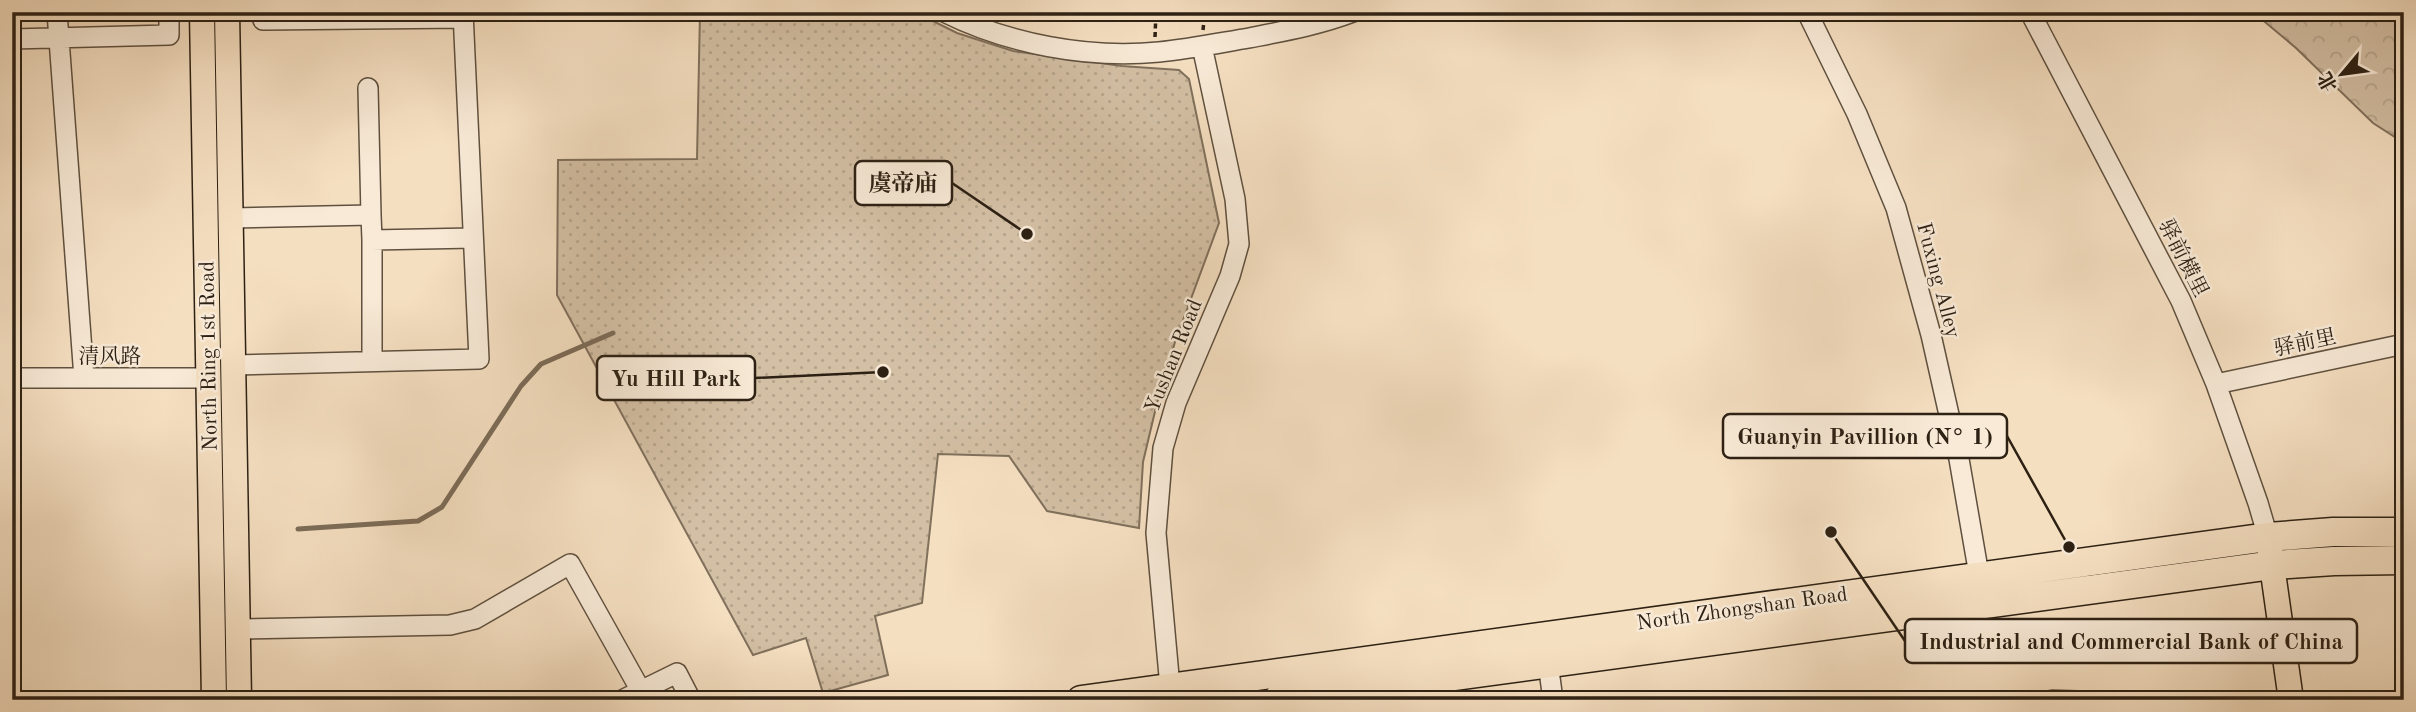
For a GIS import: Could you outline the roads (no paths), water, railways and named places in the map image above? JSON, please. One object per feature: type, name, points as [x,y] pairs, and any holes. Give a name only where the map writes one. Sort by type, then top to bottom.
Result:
[{"type":"highway","name":"North Zhongshan Road","points":[[1081,700],[2268,537],[2333,532],[2404,532]]},
{"type":"highway","name":"North Zhongshan Road","points":[[1277,700],[2273,565],[2404,560]]},
{"type":"main road","name":"North Ring 1st Road","points":[[202,12],[214,700]]},
{"type":"main road","name":"North Ring 1st Road","points":[[227,12],[239,700]]},
{"type":"main road","points":[[2268,537],[2291,700]]},
{"type":"street","points":[[57,12],[84,378]]},
{"type":"street","points":[[12,39],[169,35],[169,12]]},
{"type":"street","points":[[233,365],[479,359],[464,15],[263,20],[263,12]]},
{"type":"street","points":[[944,12],[1026,42],[1095,52],[1156,53],[1320,24],[1353,12]]},
{"type":"street","name":"Fuxing Alley","points":[[1807,12],[1857,114],[1896,208],[1931,335],[1959,459],[1979,575]]},
{"type":"street","name":"驿前横里","points":[[2030,12],[2181,301],[2216,384],[2268,537]]},
{"type":"street","name":"Yushan Road","points":[[1170,687],[1156,533],[1163,448],[1177,403],[1230,276],[1239,244],[1235,199],[1202,46]]},
{"type":"street","points":[[368,88],[372,361]]},
{"type":"street","points":[[231,218],[371,215]]},
{"type":"street","points":[[372,240],[473,238]]},
{"type":"street","name":"驿前里","points":[[2216,384],[2404,344]]},
{"type":"street","name":"清风路","points":[[12,378],[209,378]]},
{"type":"street","points":[[238,629],[450,625],[475,619],[570,564],[641,691]]},
{"type":"street","points":[[1548,663],[1553,700]]},
{"type":"street","points":[[622,700],[677,673],[691,700]]},
{"type":"waterway","points":[[298,529],[418,521],[442,507],[521,386],[541,364],[613,333]]},
{"type":"place","name":"虞帝庙","points":[[1027,234]]},
{"type":"place","name":"Yu Hill Park","points":[[883,372]]},
{"type":"place","name":"Industrial and Commercial Bank of China","points":[[1831,532]]},
{"type":"place","name":"Guanyin Pavillion (N° 1)","points":[[2069,547]]}]
